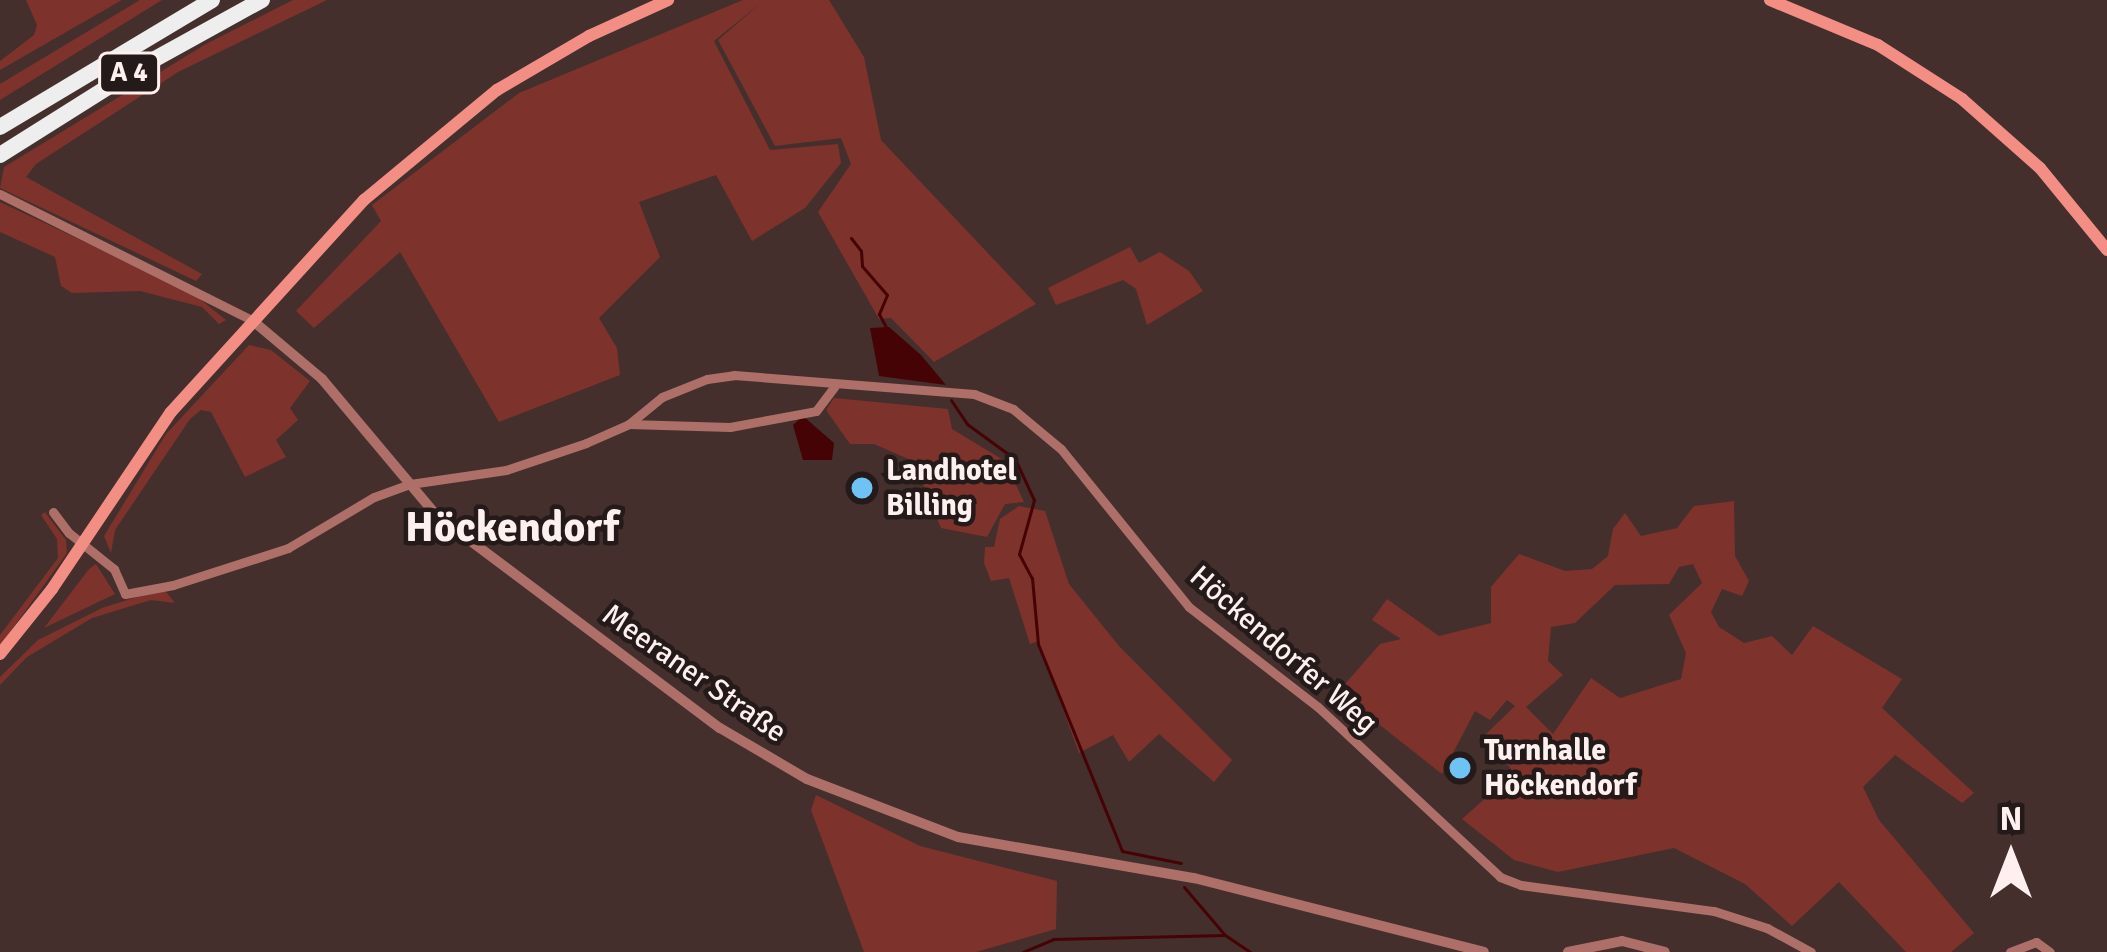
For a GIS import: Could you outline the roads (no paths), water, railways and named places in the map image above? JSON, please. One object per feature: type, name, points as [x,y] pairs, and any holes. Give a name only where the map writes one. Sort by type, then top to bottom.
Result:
[{"type":"highway","name":"A 4","points":[[0,127],[212,0]]},
{"type":"highway","name":"A 4","points":[[0,155],[135,70],[262,0]]},
{"type":"main road","points":[[0,653],[82,544],[170,412],[351,214],[419,150],[497,90],[589,36],[668,0]]},
{"type":"main road","points":[[1770,0],[1878,45],[1962,99],[2040,168],[2107,250]]},
{"type":"street","name":"Meeraner Straße","points":[[0,194],[252,320],[322,379],[436,515],[720,728],[842,796],[975,841],[1194,878],[1484,952]]},
{"type":"street","name":"Höckendorfer Weg","points":[[82,544],[114,569],[125,594],[173,585],[288,548],[374,497],[410,484],[506,470],[628,424],[662,397],[707,379],[734,375],[974,394],[1013,410],[1061,448],[1189,608],[1318,707],[1500,877],[1521,885],[1714,911],[1767,928],[1810,952]]},
{"type":"street","points":[[628,424],[730,427],[816,411],[835,386]]},
{"type":"street","points":[[52,512],[82,544]]},
{"type":"street","points":[[1568,952],[1622,941],[1665,952]]},
{"type":"street","points":[[2010,952],[2036,942],[2050,952]]},
{"type":"waterway","points":[[851,238],[861,251],[862,266],[887,295],[879,314],[886,327]]},
{"type":"waterway","points":[[951,400],[967,424],[1015,459],[1034,500],[1019,554],[1032,578],[1038,644],[1122,851],[1181,863]]},
{"type":"waterway","points":[[1184,887],[1225,935]]},
{"type":"waterway","points":[[1023,952],[1053,939],[1225,935],[1250,952]]},
{"type":"place","name":"Landhotel Billing","points":[[862,488]]},
{"type":"place","name":"Turnhalle Höckendorf","points":[[1460,768]]},
{"type":"district","name":"Höckendorf","points":[[512,528]]}]
